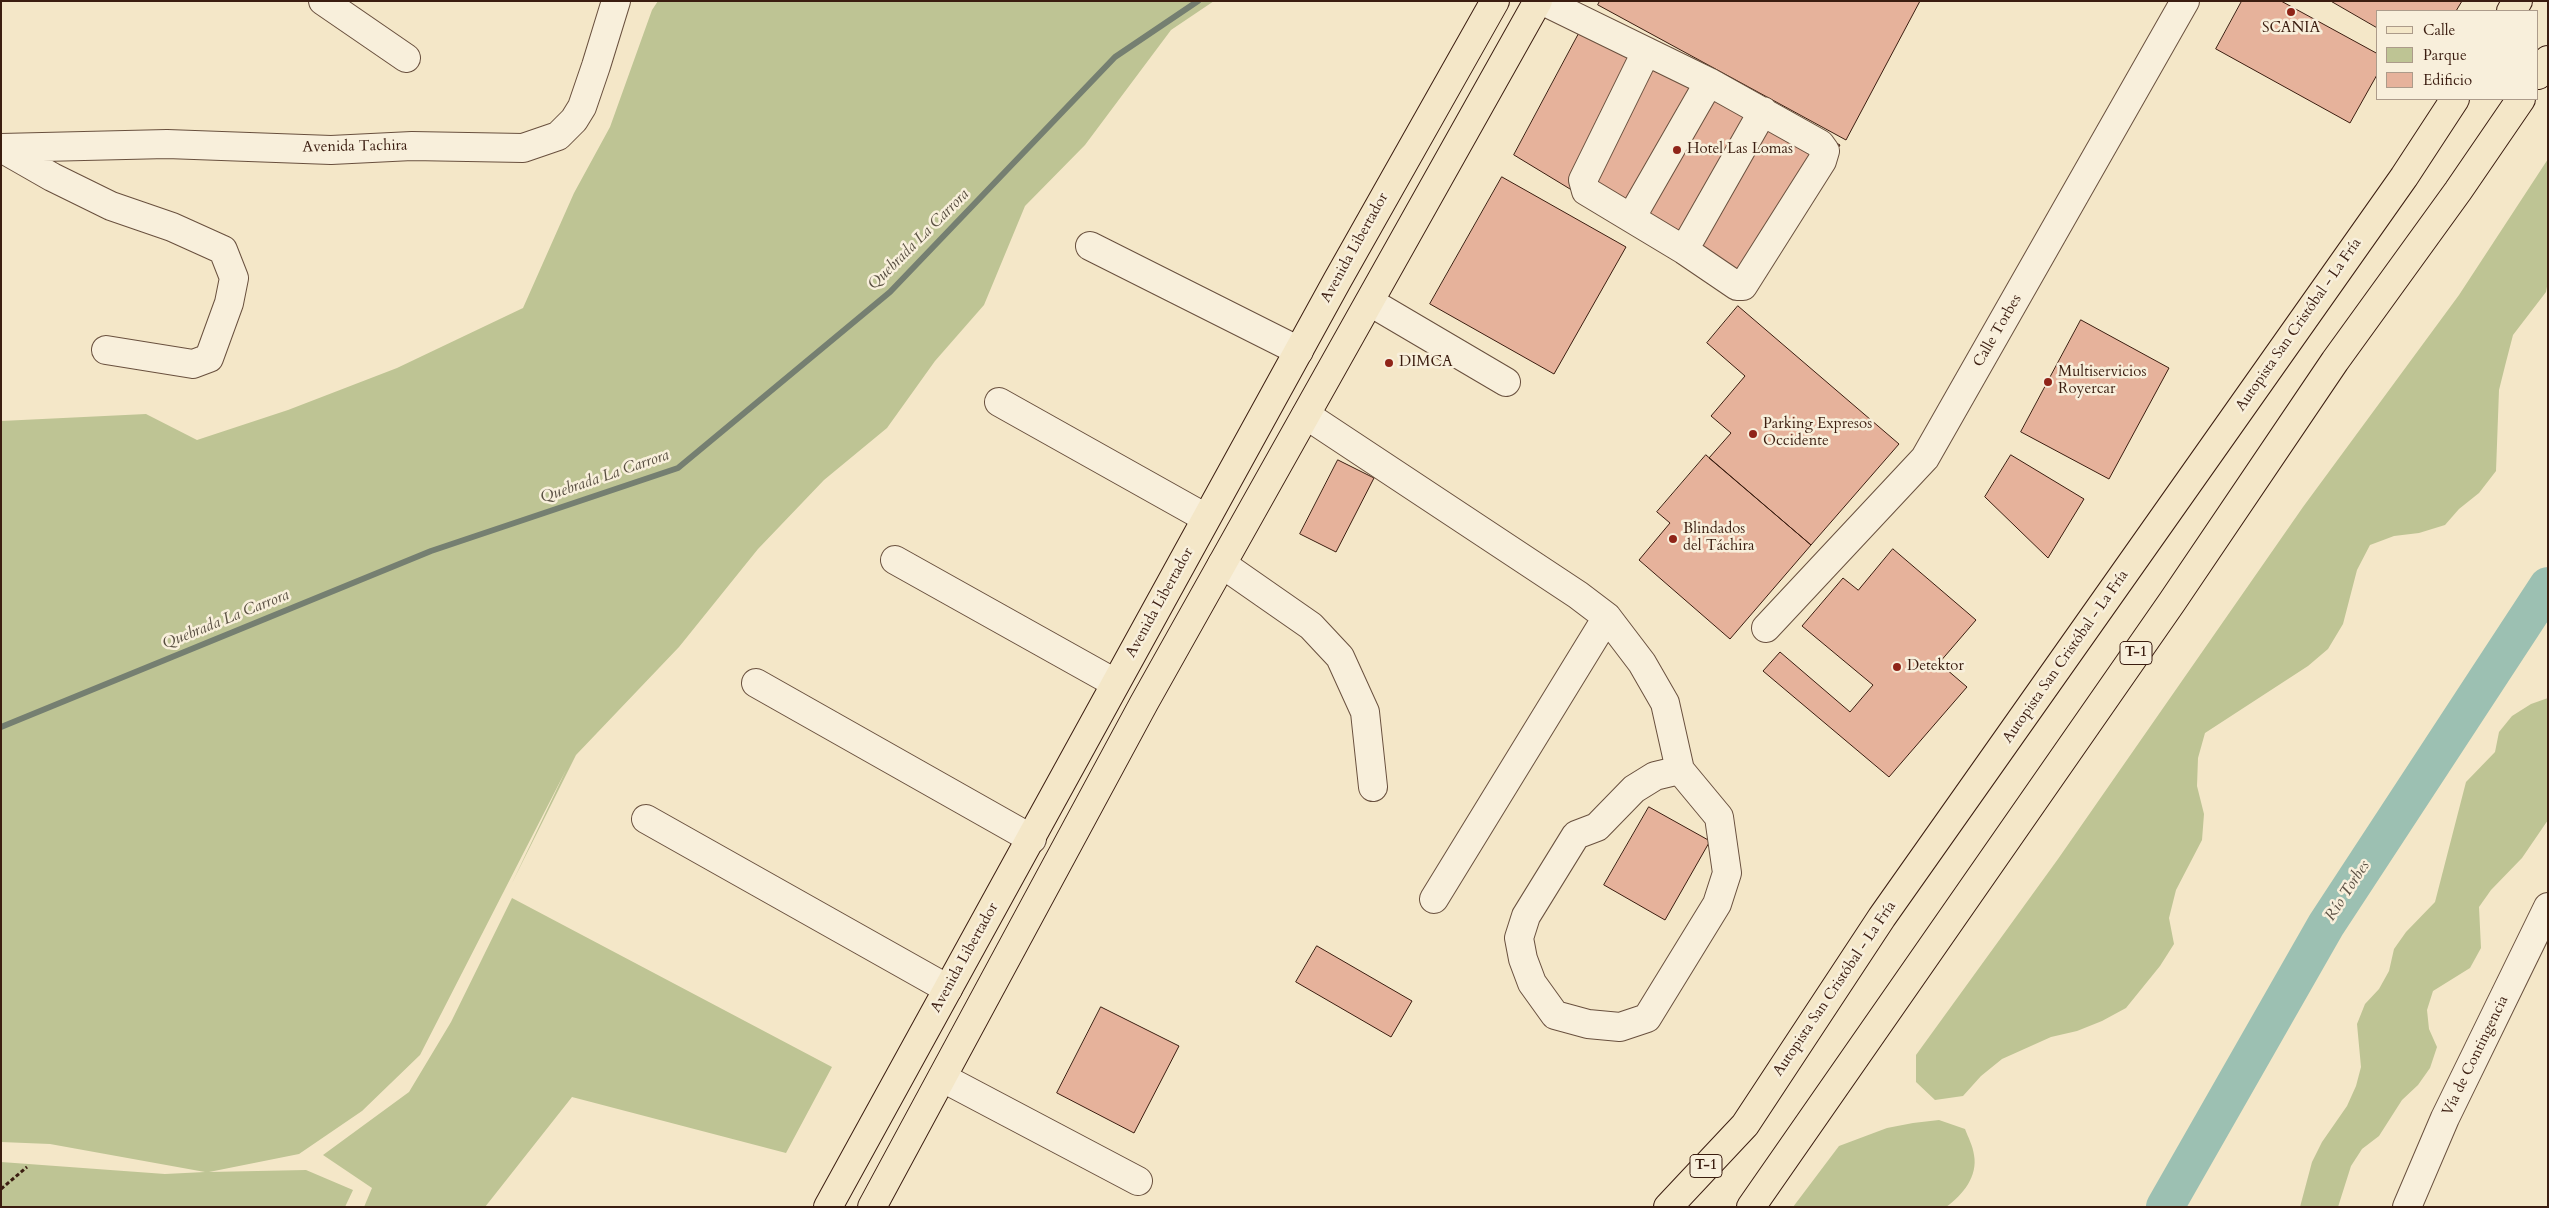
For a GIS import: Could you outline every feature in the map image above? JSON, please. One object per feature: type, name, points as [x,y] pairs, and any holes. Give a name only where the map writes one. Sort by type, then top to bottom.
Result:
[{"type":"main road","name":"Avenida Libertador","points":[[828,1207],[1032,839],[1206,518],[1442,92],[1495,1]]},
{"type":"main road","points":[[872,1207],[943,1078],[1062,852],[1538,1]]},
{"type":"main road","points":[[2539,74],[2548,60]]},
{"type":"main road","name":"Autopista San Cristóbal - La Fría","points":[[1668,1207],[1745,1125],[1882,917],[2404,177],[2453,100]]},
{"type":"main road","name":"T-1","points":[[1751,1207],[2172,602],[2335,361],[2458,191],[2520,100]]},
{"type":"main road","points":[[1694,1207],[1745,1125]]},
{"type":"street","points":[[323,1],[406,58]]},
{"type":"street","name":"Avenida Tachira","points":[[2,150],[167,144],[331,150],[412,146],[523,148],[558,136],[574,120],[582,106],[616,1]]},
{"type":"street","points":[[1543,1],[1709,82],[1820,144],[1824,151],[1822,160],[1743,286],[1737,286],[1684,250],[1586,191],[1583,180],[1646,52]]},
{"type":"street","name":"Calle Torbes","points":[[1766,628],[1925,458],[2185,1]]},
{"type":"street","points":[[1631,218],[1709,82]]},
{"type":"street","points":[[1684,250],[1763,111]]},
{"type":"street","points":[[2,150],[111,206],[172,227],[223,250],[234,278],[229,303],[209,358],[192,364],[106,350]]},
{"type":"street","points":[[1090,246],[1299,351]]},
{"type":"street","points":[[1370,302],[1506,382]]},
{"type":"street","points":[[999,402],[1206,518]]},
{"type":"street","points":[[1306,416],[1578,595],[1607,617],[1642,663],[1665,703],[1680,770],[1719,817],[1727,873],[1717,904],[1647,1018],[1620,1027],[1588,1024],[1555,1014],[1532,983],[1523,959],[1519,938],[1526,916],[1576,835],[1597,827],[1634,789],[1655,776],[1680,770]]},
{"type":"street","points":[[895,560],[1115,683]]},
{"type":"street","points":[[1222,564],[1312,626],[1340,657],[1365,712],[1373,787]]},
{"type":"street","points":[[1434,899],[1607,617]]},
{"type":"street","points":[[756,683],[1032,839]]},
{"type":"street","points":[[646,819],[948,989]]},
{"type":"street","name":"Vía de Contingencia","points":[[2406,1207],[2445,1118],[2548,907]]},
{"type":"street","points":[[943,1078],[1138,1181]]},
{"type":"path","points":[[1,1189],[27,1167]]},
{"type":"green space","points":[[658,1],[1214,1],[1171,30],[1085,145],[1025,206],[984,305],[935,361],[887,428],[824,480],[758,549],[679,647],[576,755],[512,883],[566,770],[420,1055],[362,1111],[299,1154],[209,1172],[306,1170],[353,1190],[345,1207],[1,1207],[1,1162],[165,1174],[205,1172],[50,1144],[1,1142],[1,421],[146,414],[197,440],[288,410],[397,368],[523,308],[574,193],[610,127],[652,10]]},
{"type":"green space","points":[[2548,159],[2548,281],[2546,292],[2513,335],[2499,390],[2496,471],[2479,493],[2459,509],[2445,525],[2419,533],[2394,536],[2370,545],[2357,570],[2343,624],[2328,649],[2308,666],[2205,733],[2198,758],[2197,786],[2204,814],[2202,840],[2176,890],[2169,918],[2174,944],[2160,966],[2126,1008],[2102,1021],[2077,1031],[2051,1037],[2002,1059],[1981,1076],[1963,1096],[1935,1100],[1916,1082],[1916,1055],[2058,859],[2303,507],[2459,295]]},
{"type":"green space","points":[[2548,698],[2548,820],[2522,858],[2491,890],[2479,907],[2481,948],[2470,968],[2433,991],[2427,1010],[2429,1029],[2437,1047],[2430,1068],[2418,1085],[2402,1100],[2379,1136],[2362,1149],[2351,1166],[2338,1207],[2300,1207],[2312,1162],[2322,1142],[2347,1106],[2356,1086],[2361,1067],[2357,1024],[2365,1004],[2379,989],[2389,971],[2394,949],[2406,932],[2435,902],[2466,782],[2495,752],[2499,732],[2512,716],[2531,704]]},
{"type":"green space","points":[[512,898],[832,1067],[786,1153],[572,1097],[485,1207],[364,1207],[372,1188],[323,1155],[409,1092],[451,1022]]},
{"type":"green space","points":[[1939,1120],[1965,1129],[1973,1148],[1975,1163],[1968,1184],[1958,1197],[1946,1207],[1793,1207],[1839,1146],[1887,1128]]},
{"type":"building","points":[[1600,1],[1920,1],[1846,140],[1598,5]]},
{"type":"building","points":[[2242,1],[2281,1],[2376,53],[2376,77],[2350,123],[2216,49]]},
{"type":"building","points":[[2331,1],[2462,1],[2457,10],[2376,10],[2376,27]]},
{"type":"building","name":"Hotel Las Lomas","points":[[1591,11],[1840,145],[1748,297],[1514,155]]},
{"type":"building","points":[[1502,177],[1626,247],[1554,374],[1430,304]]},
{"type":"building","points":[[1738,306],[1899,444],[1811,545],[1709,458],[1731,433],[1711,416],[1745,376],[1707,343]]},
{"type":"building","points":[[2081,320],[2169,368],[2109,479],[2021,432]]},
{"type":"building","points":[[1706,455],[1811,545],[1730,639],[1639,560],[1670,523],[1657,512]]},
{"type":"building","points":[[2011,455],[2084,499],[2048,558],[1985,497]]},
{"type":"building","points":[[1338,460],[1374,478],[1336,552],[1300,534]]},
{"type":"building","name":"Detektor","points":[[1893,549],[1976,620],[1939,663],[1967,687],[1889,777],[1763,671],[1780,652],[1850,712],[1873,685],[1802,626],[1843,578],[1858,590]]},
{"type":"building","points":[[1649,807],[1710,841],[1665,920],[1604,885]]},
{"type":"building","points":[[1317,946],[1412,1001],[1391,1037],[1296,982]]},
{"type":"building","points":[[1101,1007],[1179,1046],[1134,1133],[1057,1093]]},
{"type":"waterway","name":"Quebrada La Carrora","points":[[1,727],[431,551],[678,468],[890,292],[1115,57],[1198,1]]},
{"type":"waterway","name":"Río Torbes","points":[[2165,1207],[2326,925],[2548,586]]},
{"type":"place","name":"SCANIA","points":[[2291,12]]},
{"type":"place","name":"Hotel Las Lomas","points":[[1677,150]]},
{"type":"place","name":"DIMCA","points":[[1389,363]]},
{"type":"place","name":"Multiservicios Royercar","points":[[2048,382]]},
{"type":"place","name":"Parking Expresos Occidente","points":[[1753,434]]},
{"type":"place","name":"Blindados del Táchira","points":[[1673,539]]},
{"type":"place","name":"Detektor","points":[[1897,667]]}]
